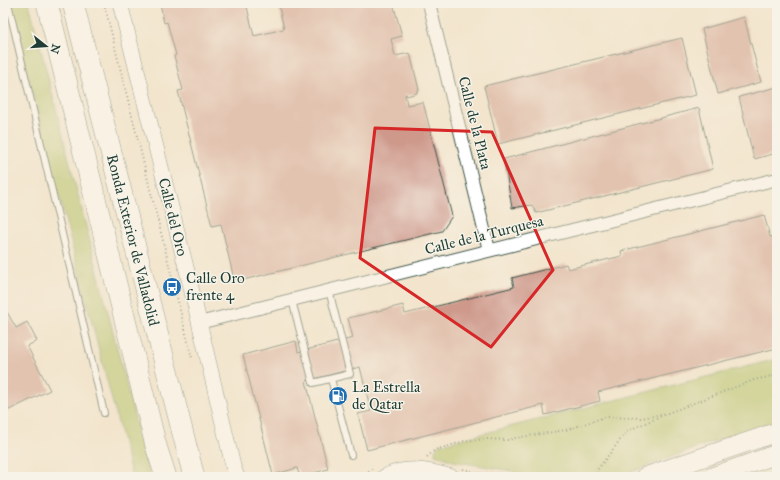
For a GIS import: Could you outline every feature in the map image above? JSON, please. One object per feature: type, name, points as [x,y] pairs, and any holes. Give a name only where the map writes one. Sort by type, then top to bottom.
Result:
[{"type":"highway","name":"Ronda Exterior de Valladolid","points":[[47,3],[156,446],[166,477]]},
{"type":"highway","name":"Ronda Exterior de Valladolid","points":[[73,3],[194,477]]},
{"type":"highway","points":[[645,477],[777,432]]},
{"type":"highway","points":[[712,477],[777,454]]},
{"type":"street","name":"Calle del Oro","points":[[120,3],[233,466],[237,477]]},
{"type":"street","name":"Calle de la Plata","points":[[429,3],[490,250]]},
{"type":"street","name":"Calle de la Turquesa","points":[[199,323],[777,179]]},
{"type":"street","points":[[384,477],[392,473],[413,469],[435,472],[452,477]]},
{"type":"lane","points":[[8,3],[104,413]]},
{"type":"lane","points":[[292,300],[313,383],[350,374],[329,290]]},
{"type":"lane","points":[[331,379],[351,455]]},
{"type":"lane","points":[[773,477],[777,476]]},
{"type":"path","points":[[104,3],[193,359]]},
{"type":"path","points":[[596,477],[598,469],[627,432],[668,413],[754,380],[777,375]]},
{"type":"path","points":[[424,459],[435,450],[465,441],[488,439],[508,440],[566,430],[605,417],[642,418],[668,413]]},
{"type":"highlighted area","points":[[375,128],[492,132],[553,270],[491,347],[360,258]]},
{"type":"green space","points":[[9,3],[29,3],[150,477],[132,477]]},
{"type":"green space","points":[[777,359],[777,421],[701,446],[618,477],[524,477],[512,471],[453,461],[435,454],[435,450],[438,445]]},
{"type":"building","points":[[160,3],[246,3],[254,36],[284,29],[278,3],[305,3],[306,8],[328,3],[393,3],[402,36],[391,39],[395,56],[410,53],[419,90],[417,93],[407,96],[405,94],[407,105],[423,102],[452,216],[442,231],[239,281],[234,279],[221,224],[212,226],[178,91],[183,90],[174,56],[176,55],[167,22],[164,23]]},
{"type":"building","points":[[744,17],[761,82],[718,94],[702,29]]},
{"type":"building","points":[[682,38],[696,95],[498,144],[484,86]]},
{"type":"building","points":[[777,87],[777,153],[754,159],[739,97]]},
{"type":"building","points":[[699,108],[713,169],[536,213],[532,205],[512,208],[504,159]]},
{"type":"building","points":[[764,215],[770,237],[777,235],[777,348],[598,392],[600,401],[545,415],[543,405],[367,450],[358,414],[371,411],[360,367],[306,381],[328,469],[300,477],[297,468],[273,475],[243,355],[296,341],[298,352],[353,338],[348,318],[403,305],[405,314],[514,287],[512,278],[566,264],[568,269],[622,256],[621,251]]},
{"type":"building","points":[[3,305],[16,328],[27,322],[37,341],[27,346],[50,390],[3,413]]},
{"type":"place","name":"Calle Oro frente 4","points":[[172,287]]},
{"type":"place","name":"La Estrella de Qatar","points":[[338,396]]}]
